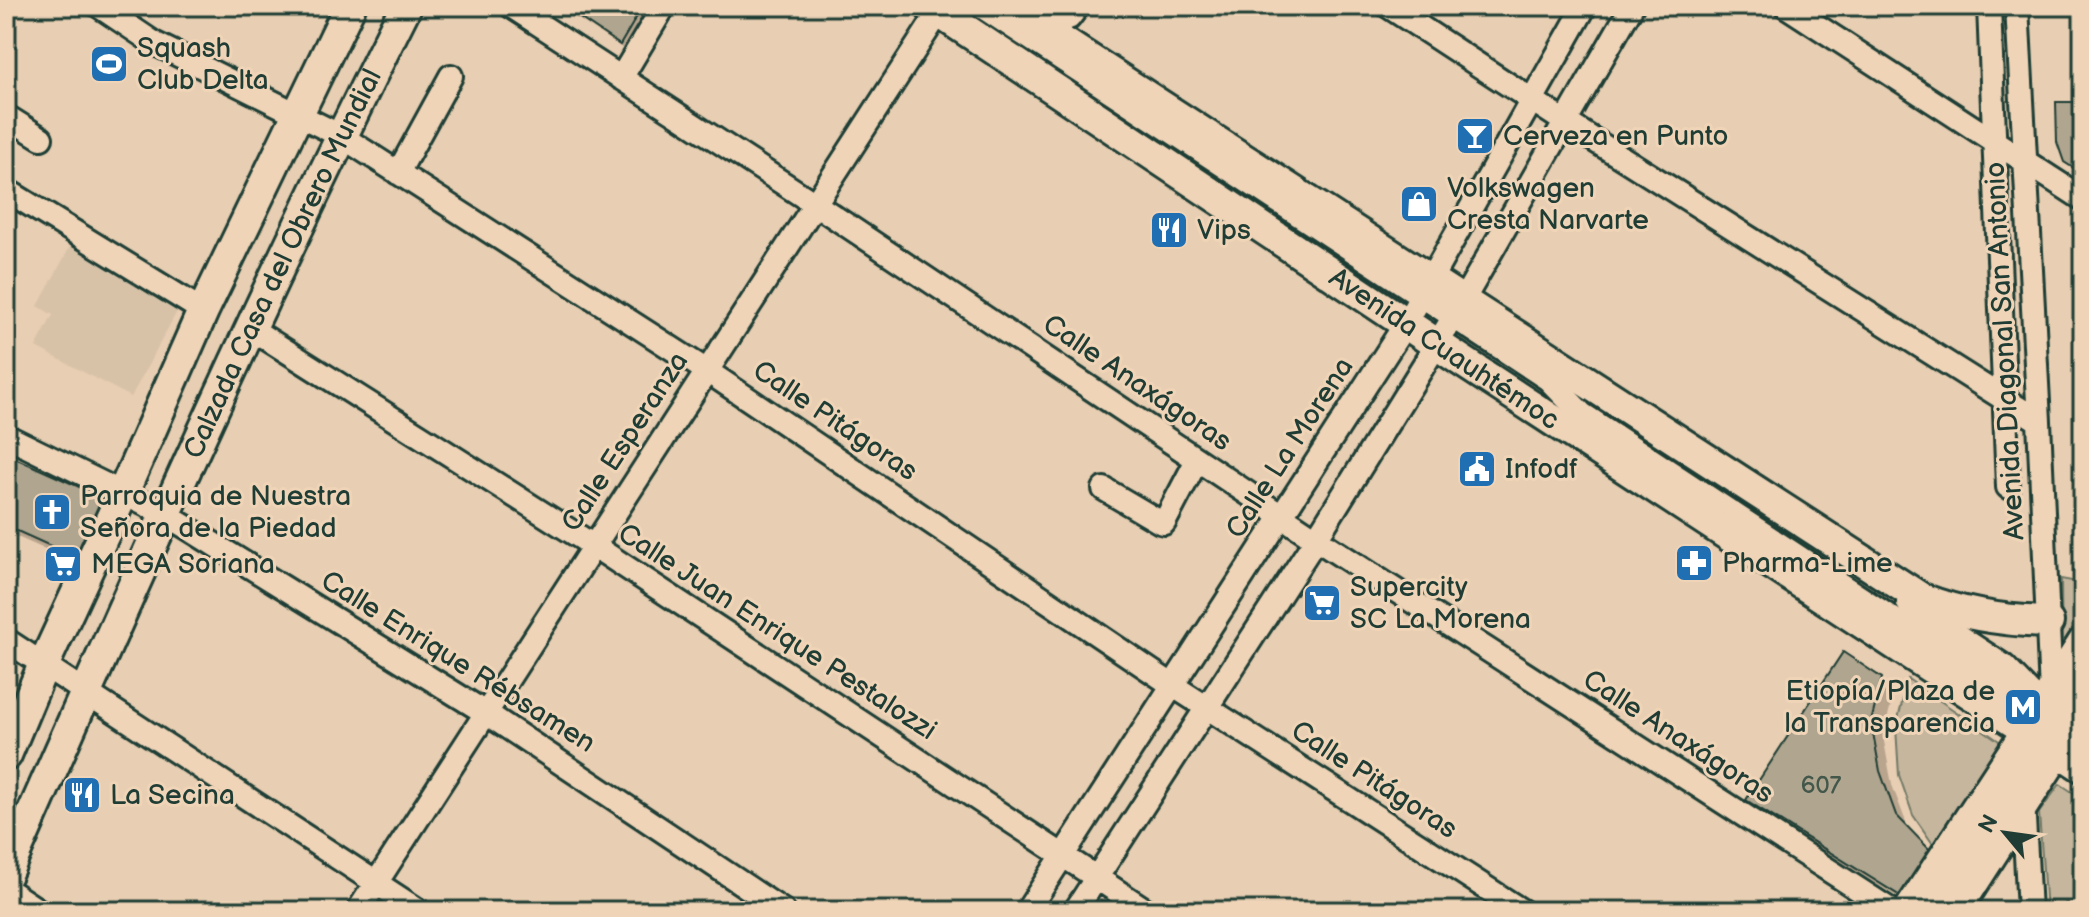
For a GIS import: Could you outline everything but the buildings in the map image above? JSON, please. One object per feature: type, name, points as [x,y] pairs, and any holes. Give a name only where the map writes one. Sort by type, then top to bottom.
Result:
[{"type":"main road","name":"Calzada Casa del Obrero Mundial","points":[[6,755],[203,311],[350,6]]},
{"type":"main road","name":"Calzada Casa del Obrero Mundial","points":[[6,874],[250,328],[406,6]]},
{"type":"main road","name":"Avenida Cuauhtémoc","points":[[1007,6],[1458,310],[1922,599],[1949,610],[1982,617],[2048,622]]},
{"type":"main road","name":"Avenida Cuauhtémoc","points":[[937,8],[1437,344],[2067,722]]},
{"type":"main road","points":[[1955,911],[2023,806],[2067,722],[2083,643]]},
{"type":"main road","points":[[1909,911],[2067,722]]},
{"type":"street","name":"Calle Pitágoras","points":[[99,6],[154,43],[341,136],[707,371],[1172,685],[1522,911]]},
{"type":"street","name":"Calle Anaxágoras","points":[[511,6],[815,204],[1316,539],[1892,911]]},
{"type":"street","points":[[621,78],[664,6]]},
{"type":"street","name":"Avenida Cuauhtémoc","points":[[981,6],[1427,289]]},
{"type":"street","points":[[1052,6],[1069,18],[1078,6]]},
{"type":"street","points":[[1388,6],[1567,123],[2039,421]]},
{"type":"street","name":"Calle La Morena","points":[[1027,911],[1427,289],[1585,6]]},
{"type":"street","points":[[1075,911],[1316,539],[1458,310],[1632,6]]},
{"type":"street","points":[[1786,6],[2083,199]]},
{"type":"street","name":"Avenida Diagonal San Antonio","points":[[1989,6],[2008,487]]},
{"type":"street","name":"Avenida Diagonal San Antonio","points":[[2017,6],[2048,622],[2067,722],[2024,772],[2023,806]]},
{"type":"street","name":"Calle Esperanza","points":[[358,911],[815,204],[937,8]]},
{"type":"street","points":[[398,173],[451,76]]},
{"type":"street","points":[[6,116],[41,138]]},
{"type":"street","points":[[6,190],[203,311]]},
{"type":"street","name":"Avenida Cuauhtémoc","points":[[1458,310],[1548,379],[1595,423],[1993,685],[2067,722]]},
{"type":"street","name":"Calle Juan Enrique Pestalozzi","points":[[250,328],[594,546],[1147,911]]},
{"type":"street","name":"Calle Enrique Rébsamen","points":[[6,436],[165,514],[486,713],[783,911]]},
{"type":"street","points":[[1104,489],[1164,523],[1197,460]]},
{"type":"street","points":[[6,640],[419,911]]},
{"type":"street","points":[[2067,722],[2083,676]]},
{"type":"street","points":[[1934,911],[2024,772]]},
{"type":"street","points":[[2023,806],[2029,911]]},
{"type":"street","points":[[6,889],[39,911]]},
{"type":"shaded area","points":[[72,243],[182,302],[131,397],[36,347],[53,315],[38,306]]},
{"type":"shaded area","points":[[2061,579],[2083,583],[2083,630],[2062,663]]},
{"type":"shaded area","points":[[1908,679],[2005,745],[1937,850],[1913,815],[1899,775],[1896,727]]},
{"type":"shaded area","points":[[2060,784],[2083,799],[2083,900],[2065,903],[2065,911],[2046,911],[2039,813]]},
{"type":"place","name":"Squash Club Delta","points":[[109,64]]},
{"type":"place","name":"Cerveza en Punto","points":[[1475,136]]},
{"type":"place","name":"Volkswagen Cresta Narvarte","points":[[1419,204]]},
{"type":"place","name":"Vips","points":[[1169,230]]},
{"type":"place","name":"Infodf","points":[[1477,469]]},
{"type":"place","name":"Parroquia de Nuestra Señora de la Piedad","points":[[52,512]]},
{"type":"place","name":"Pharma-Lime","points":[[1694,563]]},
{"type":"place","name":"MEGA Soriana","points":[[63,564]]},
{"type":"place","name":"Supercity SC La Morena","points":[[1322,603]]},
{"type":"place","name":"Etiopía/Plaza de la Transparencia","points":[[2023,707]]},
{"type":"place","name":"La Secina","points":[[82,795]]}]
